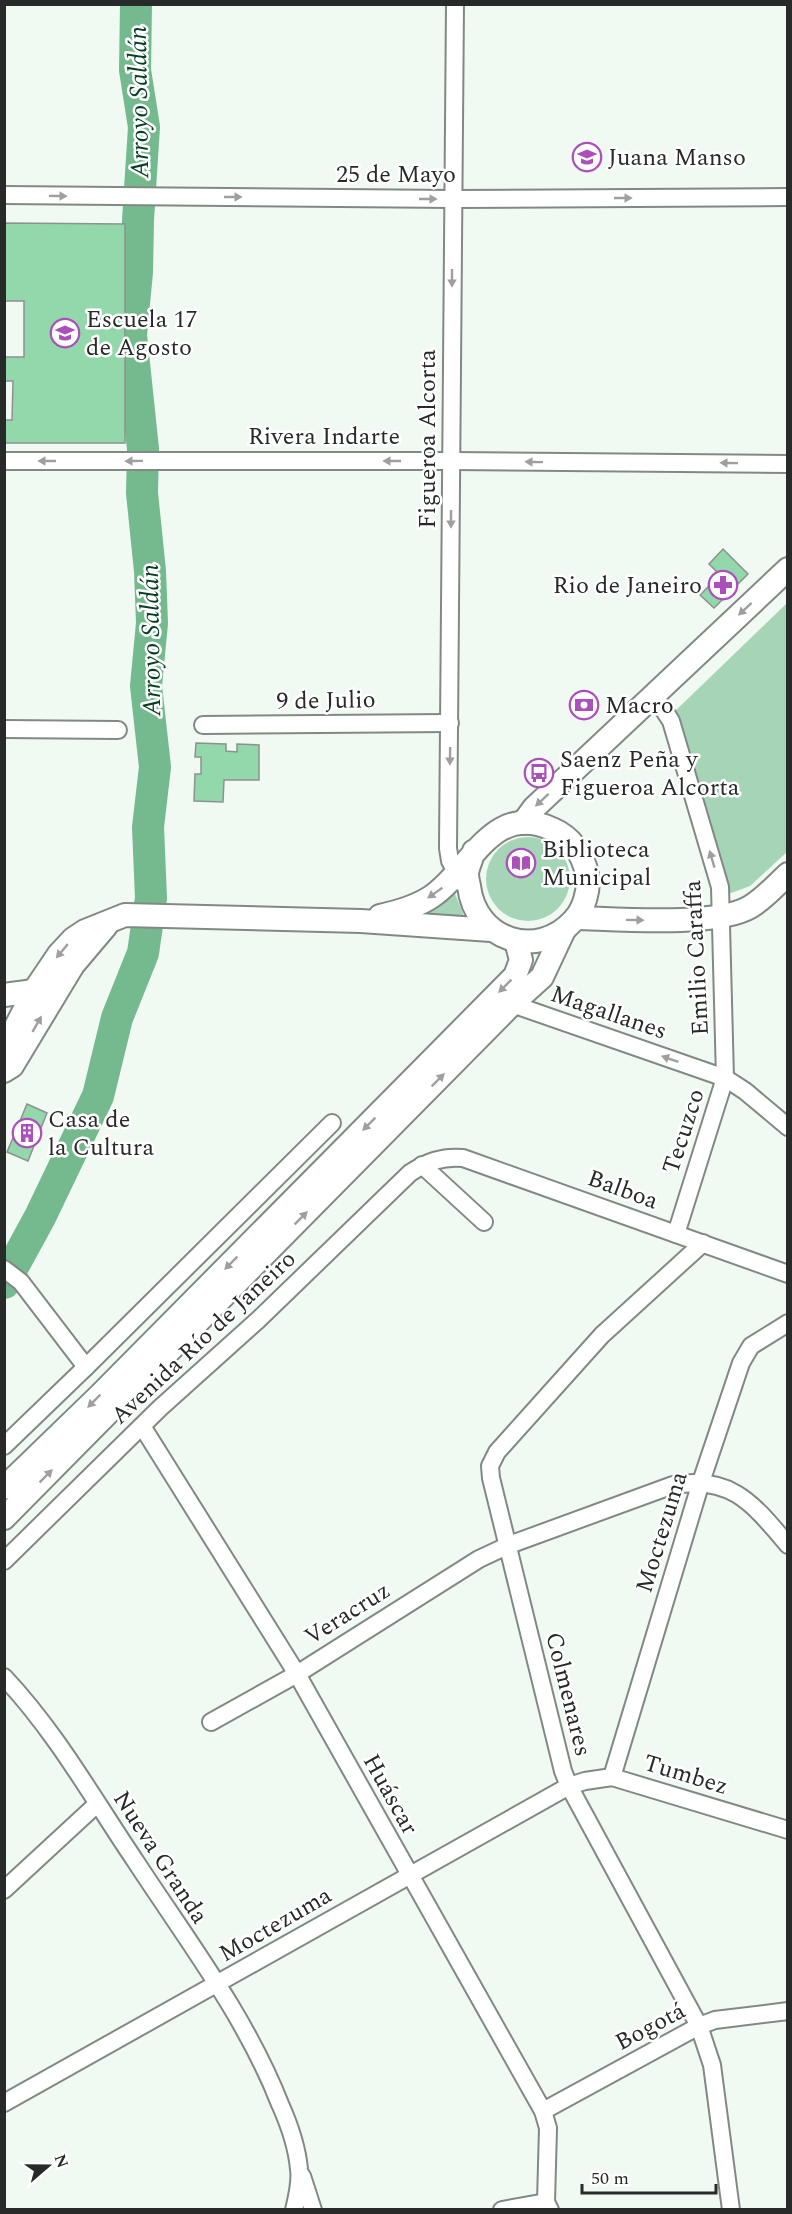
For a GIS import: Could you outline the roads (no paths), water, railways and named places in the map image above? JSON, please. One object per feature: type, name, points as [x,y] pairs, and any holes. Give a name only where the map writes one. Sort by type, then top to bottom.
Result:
[{"type":"main road","points":[[524,823],[534,808],[788,569]]},
{"type":"main road","points":[[4,1518],[512,1004],[542,977],[570,924],[583,906],[588,877],[585,863],[575,846],[561,832],[543,824],[524,823],[506,827],[474,851],[439,891],[416,905],[362,921]]},
{"type":"main road","points":[[474,851],[467,873],[470,897],[478,915],[491,930]]},
{"type":"main road","points":[[4,1050],[34,991],[59,954],[73,939],[118,917],[171,916],[362,921],[491,930],[516,941],[533,942],[550,939],[570,924],[721,916],[740,912],[750,907],[788,874]]},
{"type":"main road","points":[[4,1071],[12,1066],[73,966],[118,917]]},
{"type":"main road","points":[[4,1488],[107,1388],[515,976],[521,960],[516,941]]},
{"type":"main road","points":[[4,994],[34,991]]},
{"type":"street","name":"Figueroa Alcorta","points":[[454,4],[448,848],[450,861],[470,897]]},
{"type":"street","name":"25 de Mayo","points":[[4,195],[453,199],[788,197]]},
{"type":"street","name":"Rivera Indarte","points":[[4,461],[788,464]]},
{"type":"street","name":"Emilio Caraffa","points":[[654,695],[671,721],[720,887],[725,1078]]},
{"type":"street","name":"9 de Julio","points":[[202,725],[450,723]]},
{"type":"street","points":[[4,729],[118,730]]},
{"type":"street","name":"Magallanes","points":[[512,1004],[725,1078]]},
{"type":"street","points":[[725,1078],[760,1102],[788,1127]]},
{"type":"street","name":"Tecuzco","points":[[676,1234],[725,1078]]},
{"type":"street","points":[[4,1446],[332,1123]]},
{"type":"street","name":"Balboa","points":[[441,1158],[463,1158],[788,1274]]},
{"type":"street","name":"Avenida Río de Janeiro","points":[[4,1561],[142,1426],[258,1320],[410,1173],[422,1165],[441,1158]]},
{"type":"street","points":[[422,1165],[484,1222]]},
{"type":"street","name":"Colmenares","points":[[703,1244],[602,1335],[493,1457],[490,1466],[491,1478],[561,1762],[569,1786],[699,2026],[712,2065],[731,2210]]},
{"type":"street","points":[[4,1269],[21,1282],[86,1367]]},
{"type":"street","name":"Moctezuma","points":[[612,1777],[701,1482],[746,1351],[759,1340],[788,1323]]},
{"type":"street","name":"Huáscar","points":[[142,1426],[297,1674],[543,2111],[548,2128],[548,2206]]},
{"type":"street","points":[[701,1482],[738,1493],[748,1500],[788,1545]]},
{"type":"street","name":"Veracruz","points":[[211,1722],[297,1674],[478,1558],[673,1485],[701,1482]]},
{"type":"street","name":"Nueva Granda","points":[[4,1677],[36,1713],[98,1804],[217,1985],[258,2055],[290,2130],[299,2170],[294,2210]]},
{"type":"street","name":"Tumbez","points":[[569,1786],[612,1777],[788,1830]]},
{"type":"street","name":"Moctezuma","points":[[4,2103],[569,1786]]},
{"type":"street","points":[[4,1890],[98,1804]]},
{"type":"street","name":"Bogotá","points":[[543,2111],[699,2026],[715,2020],[788,2011]]},
{"type":"street","points":[[299,2170],[314,2210]]},
{"type":"street","points":[[502,2210],[548,2206]]},
{"type":"waterway","name":"Arroyo Saldán","points":[[4,1283],[40,1217],[98,1096],[117,1018],[143,953],[151,898],[148,827],[155,767],[146,686],[152,623],[150,571],[142,493],[143,449],[131,335],[137,272],[144,127],[135,70],[136,4]]},
{"type":"place","name":"Juana Manso","points":[[587,157]]},
{"type":"place","name":"Escuela 17 de Agosto","points":[[65,333]]},
{"type":"place","name":"Rio de Janeiro","points":[[723,585]]},
{"type":"place","name":"Macro","points":[[584,705]]},
{"type":"place","name":"Saenz Peña y Figueroa Alcorta","points":[[539,773]]},
{"type":"place","name":"Biblioteca Municipal","points":[[521,863]]},
{"type":"place","name":"Casa de la Cultura","points":[[27,1133]]}]
